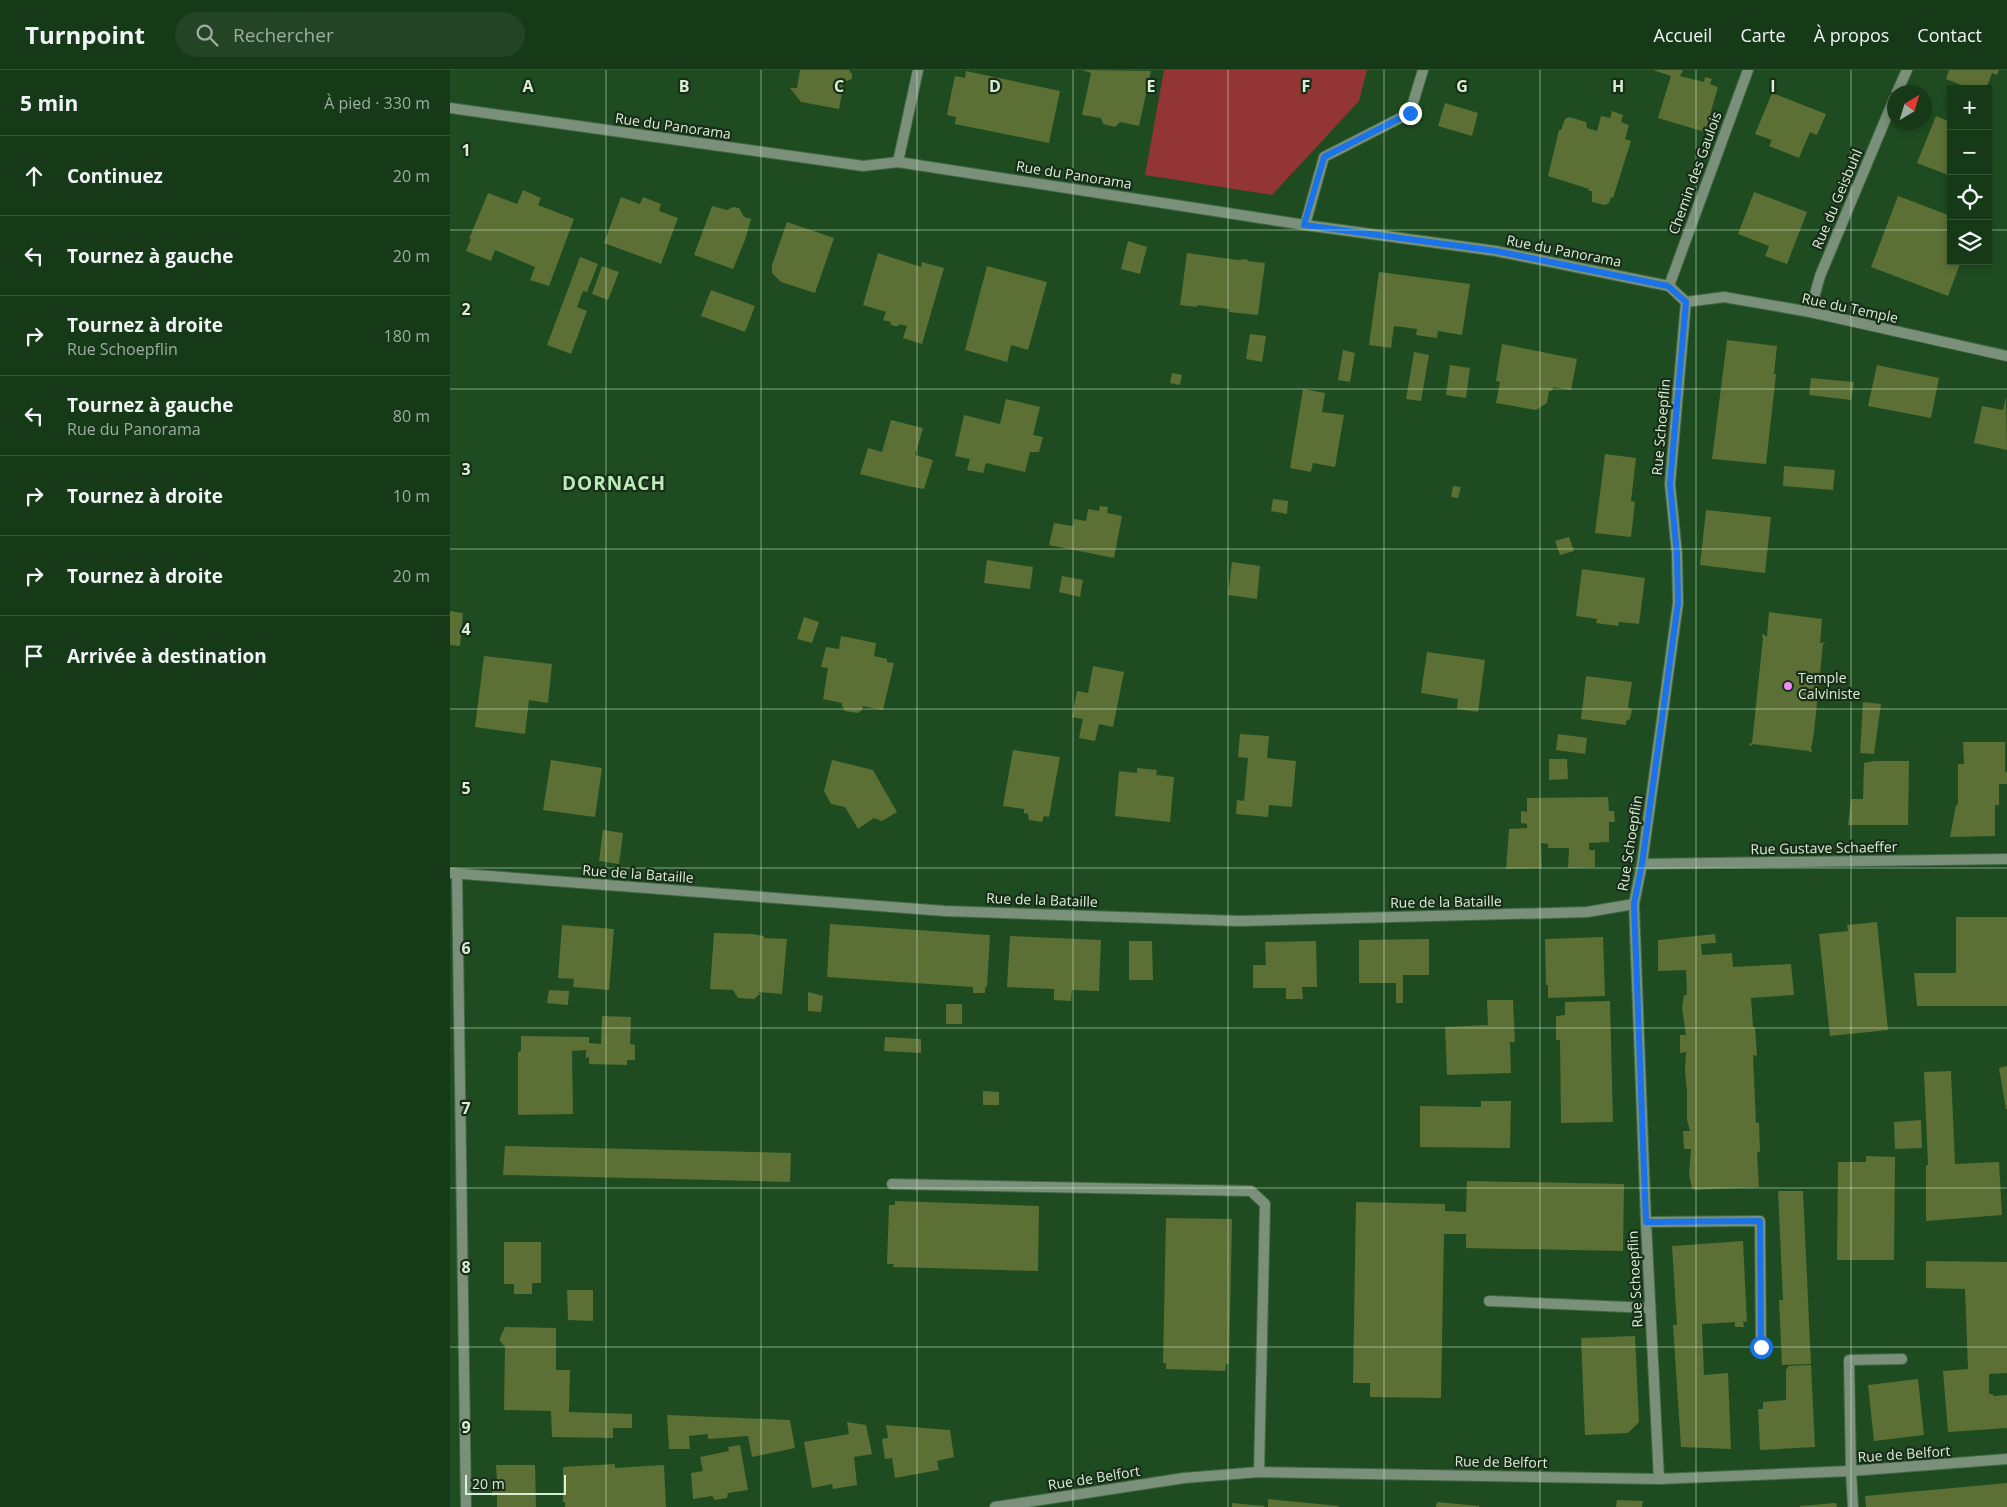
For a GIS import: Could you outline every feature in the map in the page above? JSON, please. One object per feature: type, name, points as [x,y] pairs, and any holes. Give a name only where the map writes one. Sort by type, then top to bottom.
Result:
[{"type":"street","points":[[898,162],[918,70]]},
{"type":"street","points":[[1304,225],[1324,157],[1410,113],[1423,70]]},
{"type":"street","name":"Chemin des Gaulois","points":[[1668,286],[1748,70]]},
{"type":"street","points":[[1900,85],[1906,70]]},
{"type":"street","name":"Rue du Panorama","points":[[450,108],[863,166],[898,162],[1304,225],[1496,251],[1668,286]]},
{"type":"street","name":"Rue du Geisbuhl","points":[[1810,312],[1820,276],[1887,116]]},
{"type":"street","points":[[1668,286],[1686,302]]},
{"type":"street","name":"Rue du Temple","points":[[1686,302],[1724,297],[1810,312],[2007,356]]},
{"type":"street","name":"Rue Schoepflin","points":[[1659,1479],[1646,1222],[1634,904],[1642,864],[1678,603],[1677,554],[1670,484],[1686,302]]},
{"type":"street","name":"Rue Gustave Schaeffer","points":[[1642,864],[2007,859]]},
{"type":"street","points":[[454,874],[466,1507]]},
{"type":"street","name":"Rue de la Bataille","points":[[454,874],[945,911],[1239,921],[1587,912],[1634,904]]},
{"type":"street","points":[[892,1184],[1251,1191],[1265,1204],[1259,1472]]},
{"type":"street","points":[[1646,1222],[1760,1221],[1761,1347]]},
{"type":"street","points":[[1489,1301],[1650,1308]]},
{"type":"street","points":[[1853,1507],[1849,1360],[1902,1359]]},
{"type":"street","name":"Rue de Belfort","points":[[995,1507],[1184,1478],[1259,1472],[1659,1479],[1851,1472],[2007,1459]]},
{"type":"shaded area","points":[[1164,70],[1367,70],[1359,101],[1272,195],[1145,175]]},
{"type":"building","points":[[800,70],[849,70],[852,74],[852,79],[844,82],[839,109],[801,102],[790,88],[797,88]]},
{"type":"building","points":[[1082,70],[1151,71],[1139,126],[1120,122],[1115,127],[1103,124],[1101,118],[1082,115],[1091,73]]},
{"type":"building","points":[[1653,70],[1683,70],[1680,76],[1704,82],[1705,77],[1712,79],[1710,84],[1718,87],[1705,132],[1658,118],[1671,76]]},
{"type":"building","points":[[1949,70],[1999,70],[1997,75],[1992,73],[1988,85],[1961,85],[1946,79]]},
{"type":"building","points":[[966,71],[1060,91],[1049,143],[955,124],[956,117],[947,115],[949,104],[955,76],[965,78]]},
{"type":"building","points":[[1772,93],[1826,114],[1817,135],[1810,132],[1799,158],[1769,146],[1772,140],[1755,134]]},
{"type":"building","points":[[1445,103],[1478,113],[1472,136],[1438,126]]},
{"type":"building","points":[[1612,111],[1623,115],[1621,122],[1629,125],[1625,139],[1631,141],[1613,198],[1611,197],[1609,203],[1605,205],[1592,202],[1592,191],[1589,191],[1589,189],[1548,176],[1559,130],[1561,130],[1565,119],[1569,117],[1586,122],[1587,128],[1597,131],[1601,116],[1610,118]]},
{"type":"building","points":[[1936,116],[1947,120],[1947,174],[1917,163],[1930,130],[1932,130]]},
{"type":"building","points":[[523,190],[541,198],[538,205],[574,219],[549,286],[530,280],[535,267],[495,250],[491,261],[466,251],[488,193],[517,204]]},
{"type":"building","points":[[1754,192],[1807,212],[1787,264],[1765,256],[1769,246],[1738,234]]},
{"type":"building","points":[[1898,196],[1947,214],[1947,265],[1960,265],[1948,296],[1871,267]]},
{"type":"building","points":[[621,197],[640,204],[643,197],[661,204],[659,211],[678,218],[661,264],[604,243]]},
{"type":"building","points":[[712,206],[727,210],[733,207],[739,208],[744,217],[751,219],[733,269],[694,255]]},
{"type":"building","points":[[787,222],[834,238],[815,293],[781,282],[772,273],[772,265]]},
{"type":"building","points":[[1128,241],[1147,247],[1140,274],[1121,269]]},
{"type":"building","points":[[878,253],[921,267],[922,262],[944,268],[922,344],[903,338],[907,326],[899,324],[899,326],[894,326],[890,324],[891,322],[883,320],[886,312],[863,305]]},
{"type":"building","points":[[1187,253],[1238,260],[1247,259],[1248,261],[1265,263],[1258,315],[1229,312],[1229,309],[1180,305]]},
{"type":"building","points":[[580,257],[598,264],[587,292],[583,291],[577,307],[587,311],[571,354],[547,345]]},
{"type":"building","points":[[602,266],[619,272],[608,300],[592,294]]},
{"type":"building","points":[[987,266],[1047,282],[1028,350],[1011,345],[1007,362],[965,350]]},
{"type":"building","points":[[1379,272],[1470,284],[1462,335],[1438,331],[1437,338],[1429,337],[1416,335],[1417,329],[1394,326],[1391,348],[1369,345]]},
{"type":"building","points":[[711,290],[755,306],[745,332],[701,316]]},
{"type":"building","points":[[1250,334],[1266,336],[1262,362],[1246,359]]},
{"type":"building","points":[[1727,340],[1777,346],[1774,374],[1776,374],[1766,464],[1712,459]]},
{"type":"building","points":[[1502,344],[1577,359],[1571,390],[1553,387],[1552,391],[1549,391],[1547,403],[1536,410],[1496,403],[1500,382],[1496,381]]},
{"type":"building","points":[[1343,350],[1355,353],[1350,382],[1338,380]]},
{"type":"building","points":[[1414,352],[1429,355],[1421,401],[1406,399]]},
{"type":"building","points":[[1450,365],[1470,368],[1466,398],[1446,395]]},
{"type":"building","points":[[1877,365],[1939,378],[1931,418],[1868,406]]},
{"type":"building","points":[[1172,373],[1182,375],[1180,385],[1170,383]]},
{"type":"building","points":[[1811,378],[1854,382],[1851,400],[1809,395]]},
{"type":"building","points":[[1303,389],[1325,393],[1322,412],[1344,415],[1335,467],[1313,463],[1311,472],[1290,468]]},
{"type":"building","points":[[2006,397],[2007,450],[1974,443],[1982,406],[2003,410]]},
{"type":"building","points":[[1006,399],[1040,407],[1033,435],[1043,437],[1039,452],[1030,452],[1025,472],[986,463],[983,473],[967,470],[970,459],[955,456],[964,415],[1000,424]]},
{"type":"building","points":[[891,420],[923,428],[915,455],[933,460],[924,489],[860,474],[868,448],[882,452]]},
{"type":"building","points":[[1605,454],[1636,458],[1631,501],[1635,502],[1631,537],[1595,533]]},
{"type":"building","points":[[1784,466],[1835,470],[1833,490],[1783,486]]},
{"type":"building","points":[[1453,486],[1461,487],[1458,498],[1451,497]]},
{"type":"building","points":[[1273,499],[1288,501],[1287,514],[1271,511]]},
{"type":"building","points":[[1100,506],[1108,507],[1107,513],[1122,516],[1114,558],[1049,545],[1054,523],[1073,526],[1074,519],[1086,521],[1088,509],[1099,511]]},
{"type":"building","points":[[1706,510],[1771,517],[1765,573],[1700,565]]},
{"type":"building","points":[[1569,537],[1574,551],[1560,555],[1555,541]]},
{"type":"building","points":[[987,560],[1033,567],[1030,589],[984,583]]},
{"type":"building","points":[[1232,562],[1260,566],[1257,599],[1228,595]]},
{"type":"building","points":[[1582,569],[1645,578],[1639,624],[1619,622],[1618,626],[1596,623],[1597,619],[1576,616]]},
{"type":"building","points":[[1062,576],[1083,580],[1080,597],[1059,592]]},
{"type":"building","points":[[450,611],[463,613],[460,646],[450,645]]},
{"type":"building","name":"Temple Calviniste","points":[[1769,612],[1822,619],[1820,643],[1826,642],[1823,644],[1811,753],[1809,751],[1753,744],[1751,746],[1749,744],[1752,743],[1762,636],[1763,634],[1767,637]]},
{"type":"building","points":[[804,617],[819,622],[812,643],[797,639]]},
{"type":"building","points":[[841,636],[876,643],[874,656],[894,663],[883,710],[863,706],[862,710],[858,713],[845,711],[842,703],[823,699],[828,668],[821,667],[826,647],[839,649]]},
{"type":"building","points":[[1427,652],[1485,660],[1478,712],[1457,709],[1458,699],[1421,693]]},
{"type":"building","points":[[484,656],[552,664],[548,703],[529,700],[525,734],[475,727]]},
{"type":"building","points":[[1093,666],[1124,672],[1113,727],[1099,724],[1095,741],[1079,738],[1083,719],[1072,717],[1077,691],[1088,693]]},
{"type":"building","points":[[1586,676],[1632,682],[1628,707],[1632,710],[1626,725],[1581,719]]},
{"type":"building","points":[[1863,702],[1881,704],[1874,754],[1860,753]]},
{"type":"building","points":[[1240,734],[1269,736],[1267,758],[1296,761],[1292,807],[1269,805],[1268,817],[1236,814],[1237,800],[1244,801],[1248,758],[1238,757]]},
{"type":"building","points":[[1558,734],[1587,738],[1585,754],[1556,750]]},
{"type":"building","points":[[1963,742],[2005,742],[2007,784],[1999,784],[1999,805],[1995,805],[1995,836],[1950,837],[1956,805],[1958,805],[1958,764],[1964,764]]},
{"type":"building","points":[[1013,750],[1060,757],[1049,817],[1044,816],[1042,822],[1029,820],[1028,814],[1024,813],[1024,809],[1003,806]]},
{"type":"building","points":[[1549,759],[1567,759],[1568,779],[1549,780]]},
{"type":"building","points":[[551,760],[602,768],[595,817],[543,810]]},
{"type":"building","points":[[832,760],[873,770],[897,812],[882,821],[874,818],[858,829],[845,807],[831,804],[824,791]]},
{"type":"building","points":[[1875,761],[1909,761],[1908,825],[1848,825],[1851,799],[1863,799],[1864,763]]},
{"type":"building","points":[[1137,768],[1157,770],[1156,775],[1174,777],[1170,822],[1115,816],[1119,771],[1137,773]]},
{"type":"building","points":[[1608,797],[1609,811],[1614,811],[1615,822],[1609,822],[1609,842],[1589,843],[1589,850],[1595,850],[1595,867],[1568,868],[1569,848],[1548,848],[1548,844],[1541,843],[1542,868],[1506,869],[1509,829],[1527,828],[1527,824],[1521,823],[1521,811],[1527,812],[1527,798]]},
{"type":"building","points":[[603,830],[623,833],[619,864],[599,861]]},
{"type":"building","points":[[1956,917],[2007,917],[2007,1006],[1917,1006],[1914,973],[1956,973]]},
{"type":"building","points":[[1877,922],[1888,1030],[1830,1036],[1819,934],[1848,931],[1847,925]]},
{"type":"building","points":[[830,924],[990,935],[985,993],[973,993],[973,987],[827,977]]},
{"type":"building","points":[[562,925],[614,929],[609,990],[573,987],[574,979],[558,978]]},
{"type":"building","points":[[714,933],[752,934],[764,936],[764,938],[787,939],[782,994],[759,992],[760,994],[754,999],[738,998],[733,990],[710,989]]},
{"type":"building","points":[[1715,934],[1716,943],[1701,944],[1702,955],[1732,953],[1733,967],[1791,964],[1794,995],[1751,998],[1757,1056],[1753,1055],[1756,1123],[1759,1123],[1760,1152],[1757,1152],[1759,1187],[1694,1190],[1689,1175],[1691,1149],[1684,1149],[1683,1131],[1690,1131],[1687,1120],[1686,1052],[1680,1053],[1680,1035],[1686,1035],[1682,1008],[1684,995],[1687,995],[1686,970],[1658,971],[1658,940]]},
{"type":"building","points":[[1010,936],[1101,940],[1099,991],[1072,990],[1071,1001],[1054,1000],[1054,989],[1007,987]]},
{"type":"building","points":[[1603,937],[1605,996],[1548,998],[1545,939]]},
{"type":"building","points":[[1429,939],[1429,975],[1403,975],[1403,1003],[1396,1003],[1396,983],[1359,983],[1359,940]]},
{"type":"building","points":[[1129,941],[1152,941],[1153,980],[1129,980]]},
{"type":"building","points":[[1316,941],[1317,987],[1302,987],[1303,999],[1286,999],[1286,988],[1253,988],[1253,965],[1266,965],[1265,942]]},
{"type":"building","points":[[549,990],[569,991],[568,1005],[547,1003]]},
{"type":"building","points":[[808,992],[823,996],[821,1012],[808,1011]]},
{"type":"building","points":[[1487,1000],[1513,1000],[1515,1042],[1510,1042],[1511,1073],[1447,1075],[1445,1027],[1488,1025]]},
{"type":"building","points":[[1610,1001],[1613,1122],[1561,1123],[1560,1040],[1556,1040],[1556,1016],[1565,1015],[1565,1002]]},
{"type":"building","points":[[946,1004],[962,1004],[962,1024],[946,1024]]},
{"type":"building","points":[[602,1016],[631,1017],[630,1044],[635,1045],[635,1060],[627,1060],[627,1065],[589,1064],[589,1057],[586,1058],[586,1050],[572,1051],[573,1114],[518,1115],[518,1052],[521,1051],[521,1036],[589,1037],[589,1043],[601,1044]]},
{"type":"building","points":[[885,1037],[921,1039],[921,1053],[884,1051]]},
{"type":"building","points":[[2007,1066],[2007,1109],[2006,1109],[1999,1068]]},
{"type":"building","points":[[1951,1071],[1955,1164],[1999,1162],[2002,1215],[1926,1221],[1926,1165],[1928,1165],[1924,1072]]},
{"type":"building","points":[[983,1091],[999,1092],[999,1105],[983,1105]]},
{"type":"building","points":[[1481,1101],[1511,1101],[1510,1148],[1420,1147],[1420,1106],[1481,1107]]},
{"type":"building","points":[[1921,1120],[1922,1148],[1895,1149],[1894,1122]]},
{"type":"building","points":[[505,1146],[791,1153],[790,1182],[503,1175]]},
{"type":"building","points":[[1866,1156],[1895,1157],[1894,1260],[1837,1260],[1838,1162],[1866,1162]]},
{"type":"building","points":[[1467,1181],[1624,1184],[1623,1251],[1466,1248],[1466,1234],[1444,1234],[1441,1398],[1370,1397],[1370,1383],[1353,1383],[1356,1202],[1445,1204],[1445,1211],[1466,1212]]},
{"type":"building","points":[[1778,1191],[1803,1191],[1811,1364],[1782,1365],[1779,1300],[1783,1300]]},
{"type":"building","points":[[895,1201],[1039,1206],[1038,1271],[893,1267],[894,1264],[887,1264],[889,1205],[895,1205]]},
{"type":"building","points":[[1166,1218],[1232,1219],[1229,1364],[1226,1364],[1225,1371],[1166,1369],[1166,1363],[1163,1363]]},
{"type":"building","points":[[1743,1241],[1747,1322],[1743,1321],[1744,1327],[1735,1327],[1735,1322],[1702,1324],[1704,1375],[1728,1373],[1731,1449],[1681,1447],[1673,1325],[1677,1325],[1672,1246]]},
{"type":"building","points":[[504,1242],[541,1242],[541,1283],[532,1283],[532,1294],[514,1294],[514,1284],[504,1284]]},
{"type":"building","points":[[1926,1261],[2007,1262],[2007,1373],[1989,1374],[1989,1394],[1993,1394],[1993,1396],[2007,1395],[2007,1428],[1948,1432],[1943,1371],[1968,1369],[1965,1289],[1926,1288]]},
{"type":"building","points":[[567,1290],[593,1290],[593,1321],[568,1320]]},
{"type":"building","points":[[505,1327],[556,1328],[556,1370],[570,1370],[569,1412],[632,1414],[632,1428],[613,1428],[613,1438],[552,1437],[551,1411],[504,1410],[505,1347],[500,1338]]},
{"type":"building","points":[[1635,1336],[1639,1422],[1628,1433],[1585,1435],[1581,1338]]},
{"type":"building","points":[[1811,1365],[1815,1447],[1760,1450],[1758,1409],[1763,1409],[1763,1402],[1786,1400],[1786,1369],[1788,1366]]},
{"type":"building","points":[[1918,1379],[1924,1435],[1874,1441],[1868,1385]]},
{"type":"building","points":[[667,1415],[790,1420],[795,1448],[752,1457],[748,1436],[708,1439],[708,1434],[689,1436],[690,1449],[669,1449]]},
{"type":"building","points":[[847,1422],[866,1425],[872,1454],[854,1457],[857,1485],[833,1489],[832,1484],[812,1488],[804,1442],[849,1434]]},
{"type":"building","points":[[886,1425],[950,1430],[954,1457],[937,1461],[939,1470],[895,1478],[892,1458],[885,1459],[882,1439],[888,1438]]},
{"type":"building","points":[[740,1445],[748,1490],[728,1493],[727,1498],[715,1500],[712,1496],[693,1499],[691,1473],[703,1471],[700,1457],[729,1451],[728,1447]]},
{"type":"building","points":[[615,1464],[615,1468],[664,1465],[666,1507],[565,1507],[565,1502],[563,1502],[563,1467]]},
{"type":"building","points":[[496,1465],[535,1465],[536,1507],[497,1507],[497,1495],[492,1496],[492,1480],[497,1480]]},
{"type":"building","points":[[2007,1483],[2007,1507],[1866,1507],[1865,1496]]},
{"type":"building","points":[[1268,1499],[1339,1506],[1268,1507]]},
{"type":"building","points":[[1617,1500],[1643,1501],[1642,1507],[1616,1507]]},
{"type":"building","points":[[1437,1502],[1479,1506],[1479,1507],[1436,1507]]},
{"type":"building","points":[[1232,1503],[1265,1506],[1232,1507]]},
{"type":"building","points":[[1836,1503],[1837,1507],[1800,1507],[1800,1506]]},
{"type":"place","name":"Temple Calviniste","points":[[1788,686]]},
{"type":"district","name":"DORNACH","points":[[614,483]]},
{"type":"route","points":[[1410,113],[1324,157],[1304,225],[1496,251],[1668,286],[1686,302],[1670,484],[1677,554],[1678,603],[1642,864],[1634,904],[1646,1222],[1760,1221],[1761,1347]]}]
